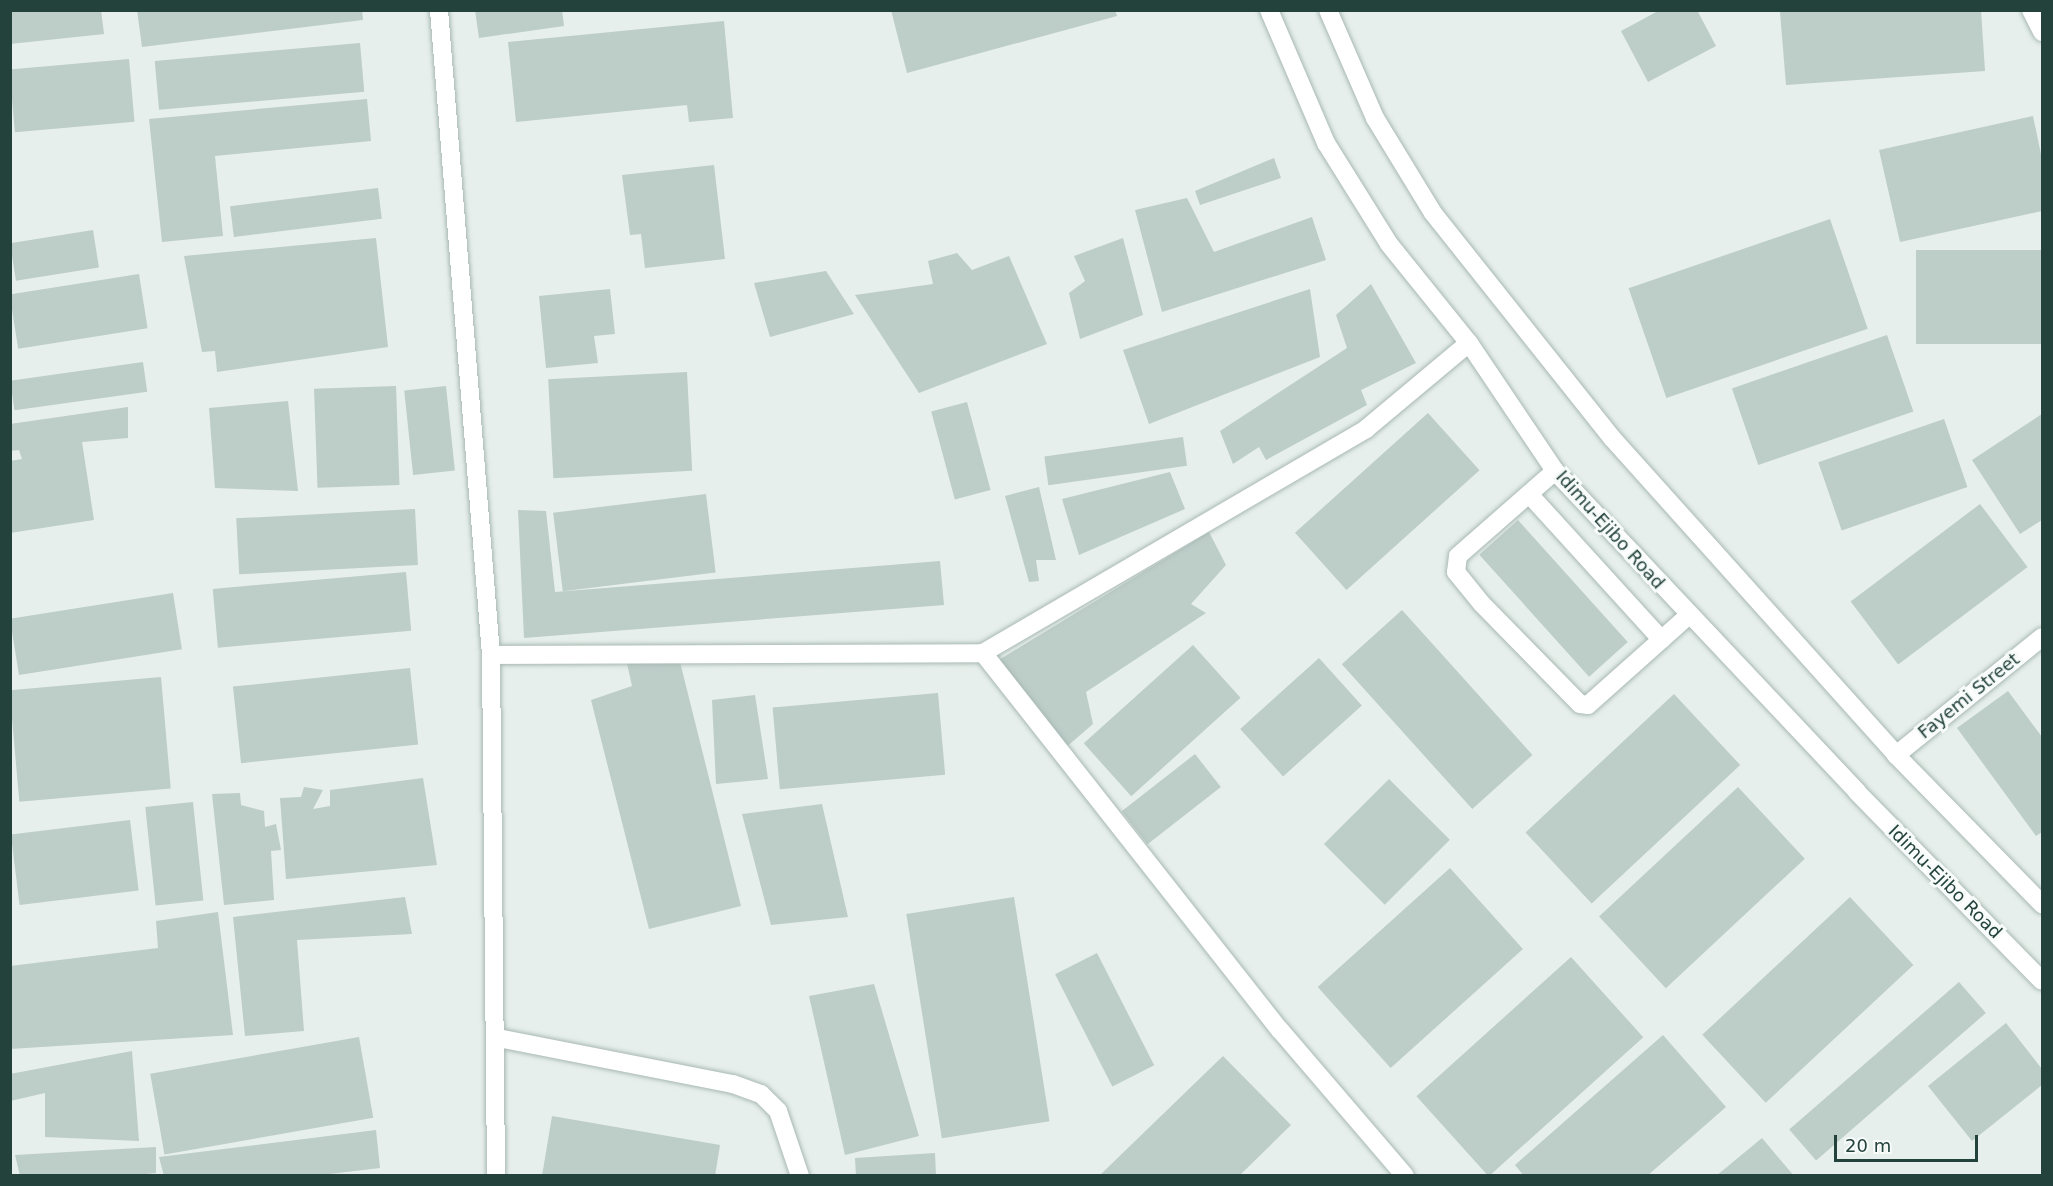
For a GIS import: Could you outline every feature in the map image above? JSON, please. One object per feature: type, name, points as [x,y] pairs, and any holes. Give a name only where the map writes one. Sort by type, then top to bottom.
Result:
[{"type":"street","points":[[439,10],[491,656],[498,1038],[496,1176]]},
{"type":"street","name":"Idimu-Ejibo Road","points":[[1269,10],[1326,143],[1389,244],[1469,343],[1555,471],[1688,616],[2043,981]]},
{"type":"street","points":[[1328,10],[1375,118],[1433,213],[1612,438],[1896,755],[2043,904]]},
{"type":"street","points":[[2031,10],[2043,32]]},
{"type":"street","points":[[491,656],[982,653],[1366,429],[1469,343]]},
{"type":"street","points":[[1555,471],[1458,556],[1456,572],[1482,604],[1580,704],[1588,705],[1688,616]]},
{"type":"street","points":[[1529,494],[1662,640]]},
{"type":"street","name":"Fayemi Street","points":[[1896,755],[2043,637]]},
{"type":"street","points":[[982,653],[1280,1030],[1405,1176]]},
{"type":"street","points":[[498,1038],[733,1084],[761,1094],[778,1112],[800,1176]]},
{"type":"building","points":[[10,10],[101,10],[104,34],[10,44]]},
{"type":"building","points":[[137,10],[362,10],[363,20],[142,47]]},
{"type":"building","points":[[475,10],[562,10],[564,26],[479,38]]},
{"type":"building","points":[[891,10],[1115,10],[1117,16],[907,73]]},
{"type":"building","points":[[1660,10],[1697,10],[1716,46],[1648,82],[1621,31]]},
{"type":"building","points":[[1981,10],[1985,71],[1786,85],[1780,12]]},
{"type":"building","points":[[724,21],[733,118],[689,122],[687,105],[516,122],[508,42]]},
{"type":"building","points":[[360,43],[364,92],[159,110],[155,61]]},
{"type":"building","points":[[129,59],[134,122],[15,132],[10,69]]},
{"type":"building","points":[[367,99],[371,141],[215,156],[223,236],[162,242],[149,119]]},
{"type":"building","points":[[2033,116],[2042,159],[2042,211],[1900,242],[1879,150]]},
{"type":"building","points":[[1274,158],[1281,178],[1200,205],[1195,191]]},
{"type":"building","points":[[714,165],[725,259],[645,268],[641,234],[630,235],[622,175]]},
{"type":"building","points":[[378,188],[382,219],[234,237],[230,206]]},
{"type":"building","points":[[1187,198],[1214,252],[1312,217],[1326,260],[1162,312],[1135,210]]},
{"type":"building","points":[[1830,219],[1868,329],[1666,398],[1629,288]]},
{"type":"building","points":[[93,230],[99,268],[16,281],[10,243]]},
{"type":"building","points":[[376,238],[388,347],[217,372],[215,351],[202,352],[184,256]]},
{"type":"building","points":[[1123,238],[1143,315],[1080,339],[1069,293],[1085,281],[1074,256]]},
{"type":"building","points":[[1916,250],[2042,250],[2042,344],[1916,344]]},
{"type":"building","points":[[957,253],[972,270],[1009,256],[1047,344],[919,393],[855,295],[933,284],[928,261]]},
{"type":"building","points":[[826,271],[854,314],[770,337],[754,283]]},
{"type":"building","points":[[139,274],[148,328],[18,349],[10,294]]},
{"type":"building","points":[[1371,284],[1416,363],[1361,390],[1367,405],[1266,460],[1259,447],[1233,464],[1220,431],[1347,348],[1336,315]]},
{"type":"building","points":[[610,289],[615,334],[594,336],[598,363],[546,368],[539,296]]},
{"type":"building","points":[[1310,289],[1320,357],[1149,424],[1123,350]]},
{"type":"building","points":[[1887,335],[1913,412],[1758,465],[1732,388]]},
{"type":"building","points":[[143,362],[147,392],[14,410],[10,381]]},
{"type":"building","points":[[687,372],[692,471],[553,478],[548,379]]},
{"type":"building","points":[[396,386],[399,485],[318,488],[314,389]]},
{"type":"building","points":[[446,386],[455,471],[413,475],[404,390]]},
{"type":"building","points":[[288,401],[298,491],[215,488],[209,408]]},
{"type":"building","points":[[967,402],[991,490],[955,499],[931,412]]},
{"type":"building","points":[[128,407],[128,438],[82,442],[94,520],[10,533],[10,461],[22,459],[19,450],[10,451],[10,424]]},
{"type":"building","points":[[1428,413],[1480,470],[1347,590],[1295,533]]},
{"type":"building","points":[[2042,414],[2042,520],[2020,534],[1972,460]]},
{"type":"building","points":[[1944,419],[1967,487],[1842,530],[1818,462]]},
{"type":"building","points":[[1183,437],[1187,466],[1048,485],[1044,456]]},
{"type":"building","points":[[1170,472],[1185,509],[1079,555],[1062,499]]},
{"type":"building","points":[[1039,487],[1056,560],[1036,560],[1039,581],[1029,582],[1005,496]]},
{"type":"building","points":[[706,494],[716,572],[563,591],[553,513]]},
{"type":"building","points":[[1980,504],[2028,567],[1898,665],[1851,601]]},
{"type":"building","points":[[415,509],[418,565],[239,574],[236,518]]},
{"type":"building","points":[[518,510],[546,511],[555,592],[940,561],[944,605],[524,638]]},
{"type":"building","points":[[1518,520],[1628,642],[1589,677],[1479,555]]},
{"type":"building","points":[[1209,532],[1226,565],[1191,604],[1206,613],[1086,692],[1093,724],[1064,749],[997,661]]},
{"type":"building","points":[[406,572],[411,631],[218,648],[213,589]]},
{"type":"building","points":[[173,593],[182,649],[19,675],[10,619]]},
{"type":"building","points":[[1402,610],[1532,755],[1472,809],[1342,664]]},
{"type":"building","points":[[1193,645],[1241,698],[1131,796],[1084,743]]},
{"type":"building","points":[[678,654],[741,906],[649,929],[591,700],[632,686],[626,659]]},
{"type":"building","points":[[1319,658],[1362,706],[1283,776],[1240,729]]},
{"type":"building","points":[[410,668],[418,745],[241,763],[233,687]]},
{"type":"building","points":[[161,677],[171,789],[19,802],[10,690]]},
{"type":"building","points":[[2008,691],[2042,737],[2042,832],[2036,836],[1957,728]]},
{"type":"building","points":[[938,693],[945,775],[780,789],[773,707]]},
{"type":"building","points":[[1674,694],[1740,765],[1592,903],[1526,832]]},
{"type":"building","points":[[755,695],[768,779],[716,784],[712,700]]},
{"type":"building","points":[[1195,754],[1221,787],[1148,844],[1122,811]]},
{"type":"building","points":[[423,778],[437,865],[286,879],[280,798],[301,797],[304,787],[323,790],[313,809],[330,806],[330,790]]},
{"type":"building","points":[[1389,779],[1450,840],[1385,905],[1324,844]]},
{"type":"building","points":[[1738,787],[1805,859],[1666,988],[1599,917]]},
{"type":"building","points":[[240,793],[241,805],[264,811],[265,827],[276,824],[281,850],[271,851],[274,900],[224,905],[212,794]]},
{"type":"building","points":[[193,802],[203,900],[156,905],[145,807]]},
{"type":"building","points":[[822,804],[848,917],[771,925],[742,814]]},
{"type":"building","points":[[130,820],[139,890],[20,905],[11,835]]},
{"type":"building","points":[[1450,868],[1523,949],[1391,1068],[1318,987]]},
{"type":"building","points":[[405,897],[412,934],[297,940],[304,1031],[245,1036],[233,917]]},
{"type":"building","points":[[1014,897],[1050,1121],[942,1138],[906,914]]},
{"type":"building","points":[[1850,897],[1913,965],[1766,1103],[1702,1035]]},
{"type":"building","points":[[218,912],[233,1035],[10,1049],[10,966],[158,948],[156,921]]},
{"type":"building","points":[[1097,953],[1154,1065],[1112,1087],[1055,974]]},
{"type":"building","points":[[1571,957],[1643,1037],[1489,1176],[1416,1096]]},
{"type":"building","points":[[1959,982],[1986,1013],[1816,1161],[1789,1130]]},
{"type":"building","points":[[874,984],[919,1136],[845,1155],[809,996]]},
{"type":"building","points":[[2006,1023],[2042,1069],[2042,1085],[1972,1141],[1928,1086]]},
{"type":"building","points":[[1663,1035],[1726,1107],[1647,1176],[1524,1176],[1515,1165]]},
{"type":"building","points":[[359,1037],[373,1118],[164,1155],[150,1074]]},
{"type":"building","points":[[132,1051],[139,1141],[45,1137],[45,1093],[10,1101],[10,1074]]},
{"type":"building","points":[[1223,1056],[1291,1125],[1239,1176],[1099,1176]]},
{"type":"building","points":[[552,1116],[720,1145],[715,1176],[542,1176]]},
{"type":"building","points":[[376,1130],[380,1168],[313,1176],[164,1176],[159,1157]]},
{"type":"building","points":[[1762,1138],[1794,1176],[1716,1176]]},
{"type":"building","points":[[156,1147],[156,1173],[127,1176],[20,1176],[15,1155]]},
{"type":"building","points":[[935,1153],[936,1176],[856,1176],[855,1158]]}]
